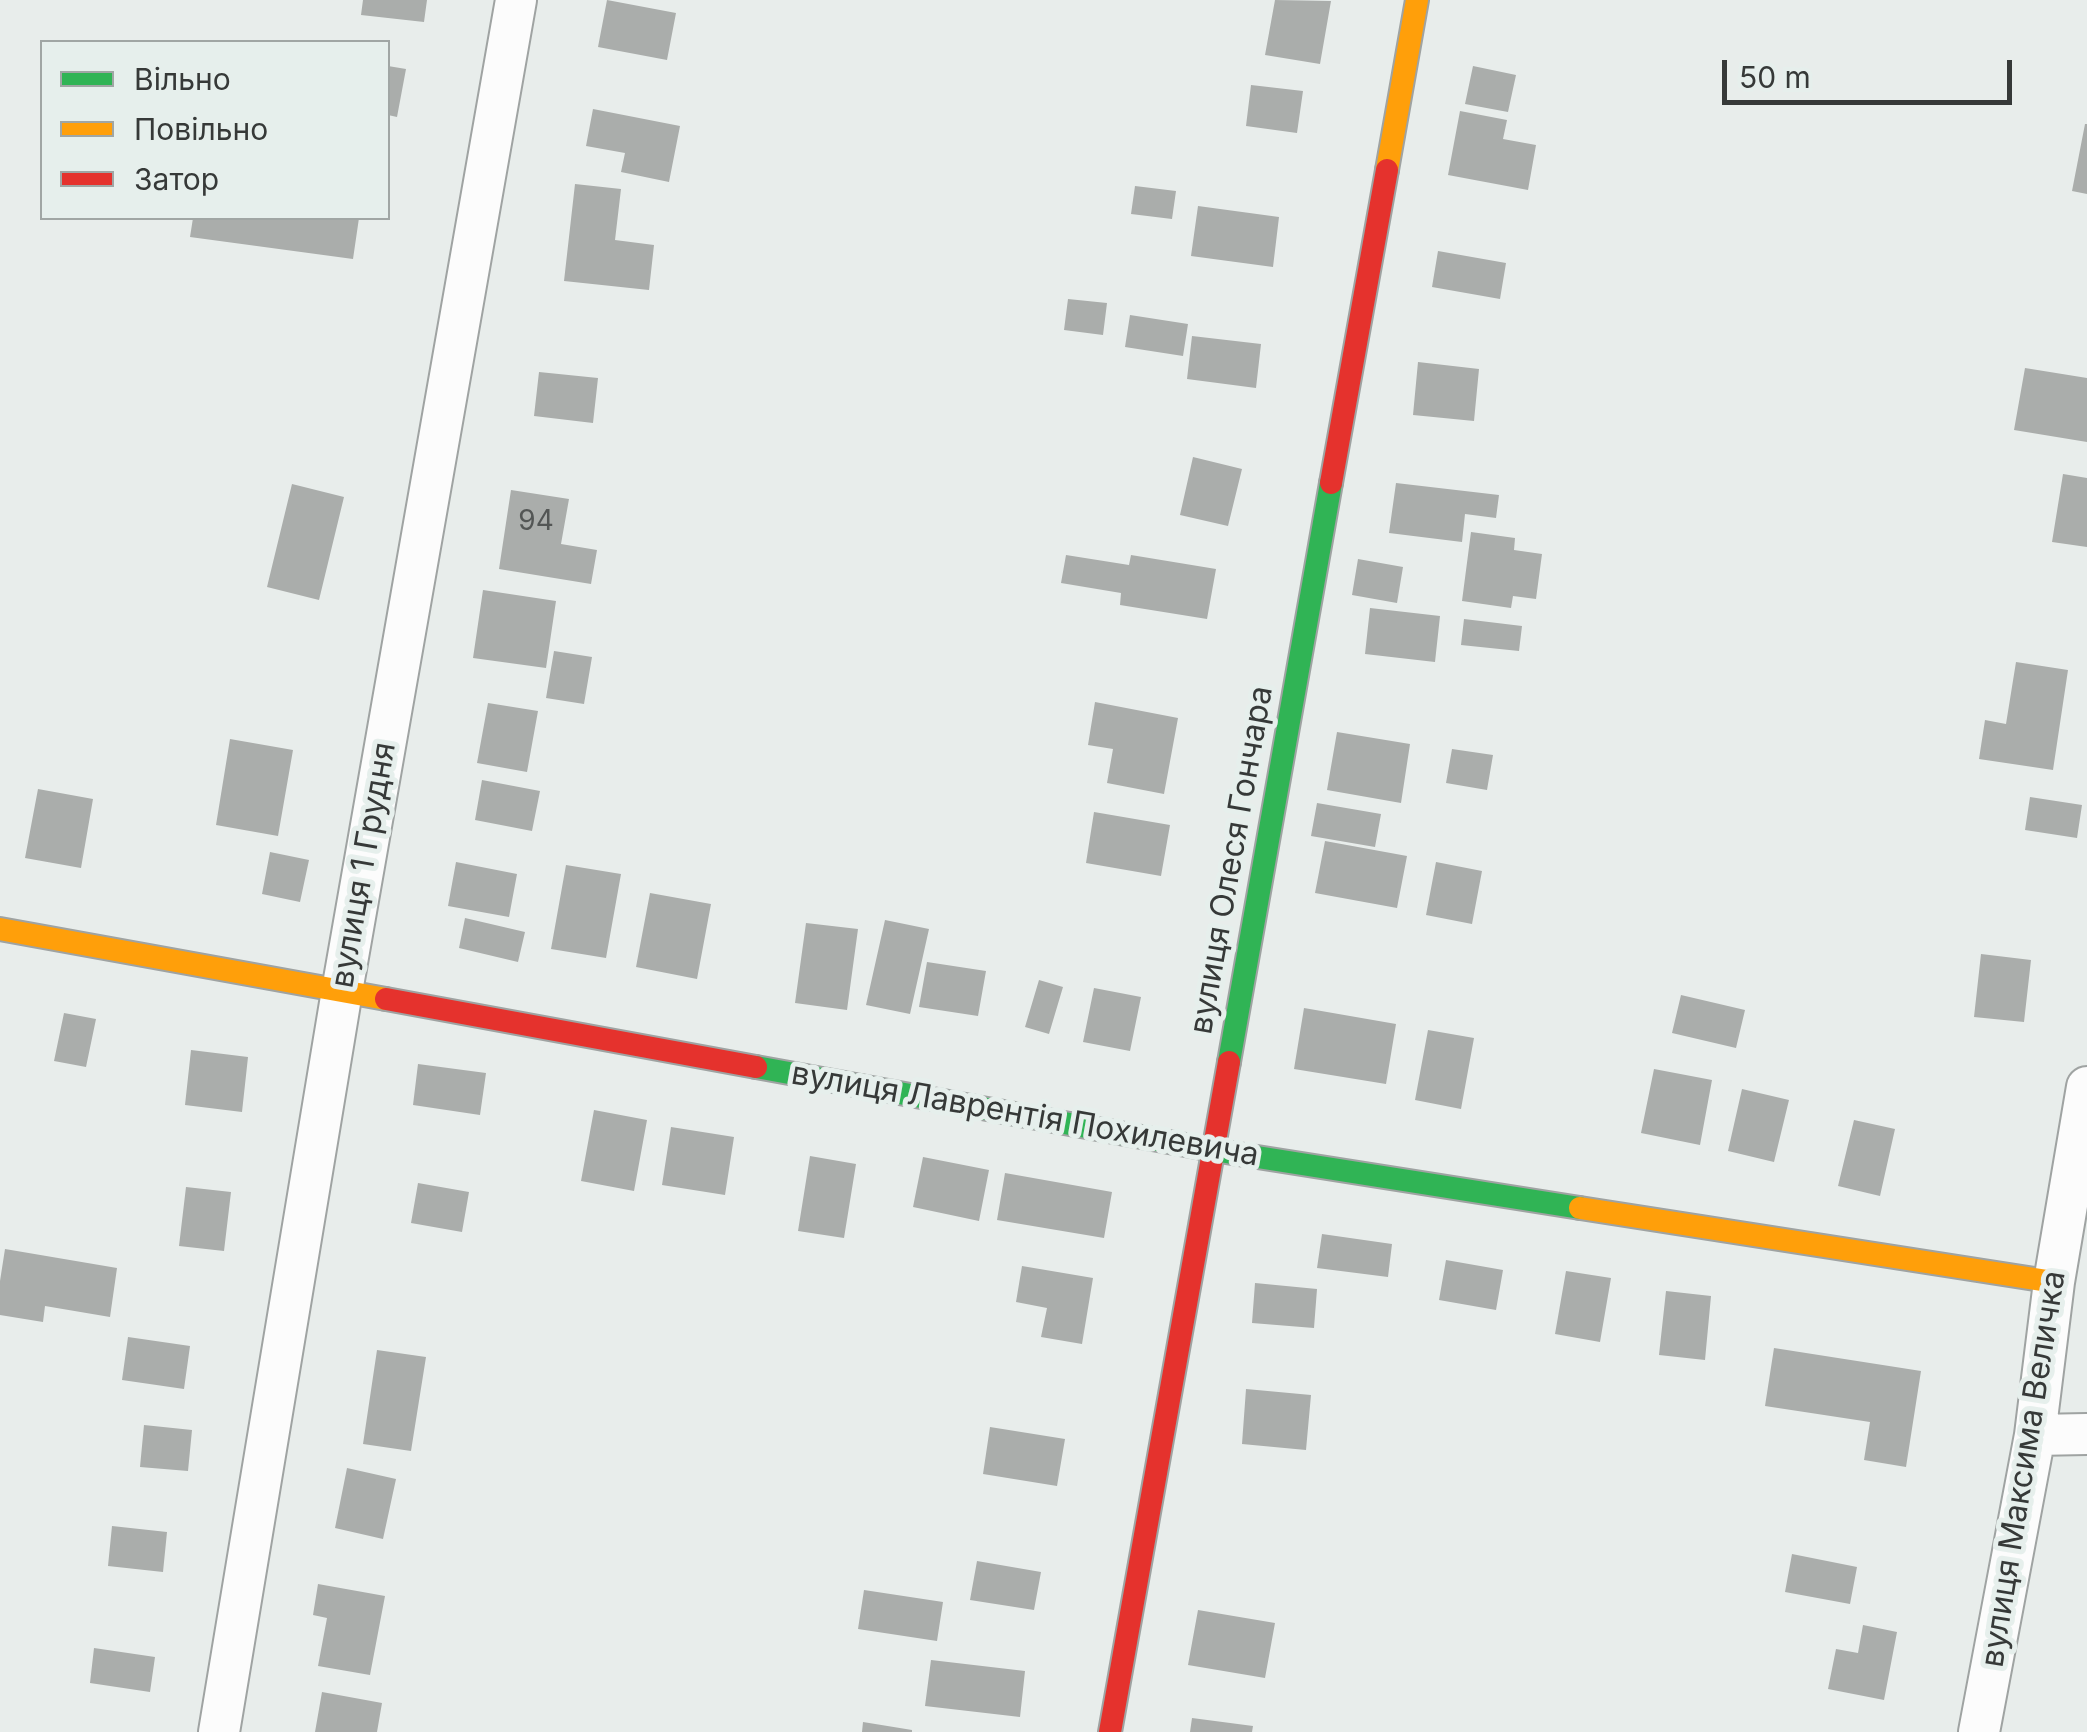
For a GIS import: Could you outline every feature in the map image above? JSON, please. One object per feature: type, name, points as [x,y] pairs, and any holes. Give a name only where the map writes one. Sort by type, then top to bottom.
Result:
[{"type":"street","name":"вулиця 1 Грудня","points":[[219,1732],[342,990],[516,0]]},
{"type":"street","name":"вулиця Олеся Гончара","points":[[1110,1732],[1417,0]]},
{"type":"street","name":"вулиця Лаврентія Похилевича","points":[[0,929],[1214,1150],[2054,1282]]},
{"type":"street","name":"вулиця Максима Величка","points":[[1979,1732],[2035,1435],[2054,1282],[2087,1087]]},
{"type":"street","points":[[2035,1435],[2087,1434]]},
{"type":"building","points":[[363,0],[427,0],[424,22],[361,15]]},
{"type":"building","points":[[607,0],[676,13],[667,60],[598,47]]},
{"type":"building","points":[[1275,0],[1331,1],[1320,64],[1265,55]]},
{"type":"building","points":[[390,66],[406,69],[397,117],[390,115]]},
{"type":"building","points":[[1473,66],[1516,75],[1508,112],[1465,104]]},
{"type":"building","points":[[1251,85],[1303,91],[1297,133],[1246,126]]},
{"type":"building","points":[[593,109],[680,126],[669,182],[621,172],[625,153],[586,146]]},
{"type":"building","points":[[1460,111],[1507,120],[1503,139],[1536,145],[1528,190],[1448,175]]},
{"type":"building","points":[[2087,124],[2087,194],[2072,191]]},
{"type":"building","points":[[575,184],[621,189],[615,240],[654,245],[649,290],[564,281]]},
{"type":"building","points":[[1135,186],[1176,191],[1172,219],[1131,214]]},
{"type":"building","points":[[1198,206],[1279,217],[1273,267],[1191,256]]},
{"type":"building","points":[[193,220],[359,220],[353,259],[190,237]]},
{"type":"building","points":[[1438,251],[1506,263],[1500,299],[1432,287]]},
{"type":"building","points":[[1068,299],[1107,303],[1103,335],[1064,330]]},
{"type":"building","points":[[1130,315],[1188,324],[1183,356],[1125,347]]},
{"type":"building","points":[[1192,336],[1261,344],[1256,388],[1187,379]]},
{"type":"building","points":[[1418,362],[1479,369],[1474,421],[1413,415]]},
{"type":"building","points":[[2025,368],[2087,378],[2087,442],[2014,430]]},
{"type":"building","points":[[539,372],[598,378],[593,423],[534,416]]},
{"type":"building","points":[[1193,457],[1242,469],[1228,526],[1180,515]]},
{"type":"building","points":[[2063,474],[2087,478],[2087,547],[2052,542]]},
{"type":"building","points":[[1396,483],[1499,495],[1496,518],[1465,514],[1462,542],[1389,533]]},
{"type":"building","points":[[292,484],[344,497],[319,600],[267,587]]},
{"type":"building","points":[[511,490],[569,499],[561,544],[597,550],[591,584],[499,569]]},
{"type":"building","points":[[1471,532],[1515,538],[1514,550],[1542,554],[1536,599],[1513,596],[1511,608],[1462,601]]},
{"type":"building","points":[[1066,555],[1129,565],[1131,555],[1216,569],[1207,619],[1120,605],[1121,593],[1061,583]]},
{"type":"building","points":[[1358,559],[1403,567],[1397,603],[1352,595]]},
{"type":"building","points":[[483,590],[556,601],[546,668],[473,658]]},
{"type":"building","points":[[1370,608],[1440,616],[1435,662],[1365,654]]},
{"type":"building","points":[[1464,619],[1522,626],[1519,651],[1461,645]]},
{"type":"building","points":[[554,651],[592,657],[584,704],[546,698]]},
{"type":"building","points":[[2016,662],[2068,670],[2053,770],[1979,759],[1985,720],[2006,724]]},
{"type":"building","points":[[1095,702],[1178,718],[1164,794],[1107,783],[1113,749],[1088,745]]},
{"type":"building","points":[[488,703],[538,711],[527,772],[477,763]]},
{"type":"building","points":[[1337,732],[1410,744],[1401,803],[1327,790]]},
{"type":"building","points":[[230,739],[293,750],[278,836],[216,825]]},
{"type":"building","points":[[1452,749],[1493,755],[1487,790],[1446,783]]},
{"type":"building","points":[[482,780],[540,791],[532,831],[475,820]]},
{"type":"building","points":[[38,789],[93,799],[81,868],[25,858]]},
{"type":"building","points":[[2030,797],[2082,805],[2077,838],[2025,830]]},
{"type":"building","points":[[1317,803],[1381,814],[1375,847],[1311,836]]},
{"type":"building","points":[[1094,812],[1170,825],[1161,876],[1086,863]]},
{"type":"building","points":[[1325,841],[1407,856],[1397,908],[1315,893]]},
{"type":"building","points":[[270,852],[309,860],[300,902],[262,894]]},
{"type":"building","points":[[456,862],[517,874],[509,917],[448,906]]},
{"type":"building","points":[[1436,862],[1482,871],[1472,924],[1426,915]]},
{"type":"building","points":[[566,865],[621,874],[606,958],[551,949]]},
{"type":"building","points":[[650,893],[711,904],[697,979],[636,967]]},
{"type":"building","points":[[465,918],[525,932],[518,962],[459,948]]},
{"type":"building","points":[[885,920],[929,929],[910,1014],[866,1005]]},
{"type":"building","points":[[806,923],[858,929],[847,1010],[795,1003]]},
{"type":"building","points":[[1981,954],[2031,960],[2024,1022],[1974,1017]]},
{"type":"building","points":[[927,962],[986,971],[978,1016],[919,1007]]},
{"type":"building","points":[[1039,980],[1063,987],[1049,1034],[1025,1027]]},
{"type":"building","points":[[1094,988],[1141,997],[1130,1051],[1083,1042]]},
{"type":"building","points":[[1681,995],[1745,1010],[1736,1048],[1672,1033]]},
{"type":"building","points":[[1304,1008],[1396,1024],[1386,1084],[1294,1069]]},
{"type":"building","points":[[64,1013],[96,1019],[86,1067],[54,1061]]},
{"type":"building","points":[[1428,1030],[1474,1038],[1461,1109],[1415,1100]]},
{"type":"building","points":[[191,1050],[248,1057],[242,1112],[185,1105]]},
{"type":"building","points":[[418,1064],[486,1073],[480,1115],[413,1105]]},
{"type":"building","points":[[1654,1069],[1712,1080],[1700,1145],[1641,1133]]},
{"type":"building","points":[[1742,1089],[1789,1100],[1774,1162],[1728,1151]]},
{"type":"building","points":[[594,1110],[647,1120],[634,1191],[581,1181]]},
{"type":"building","points":[[1854,1120],[1895,1129],[1880,1196],[1838,1186]]},
{"type":"building","points":[[671,1127],[734,1137],[725,1195],[662,1185]]},
{"type":"building","points":[[810,1156],[856,1164],[844,1238],[798,1231]]},
{"type":"building","points":[[923,1157],[989,1170],[979,1221],[913,1207]]},
{"type":"building","points":[[1005,1173],[1112,1192],[1104,1238],[997,1220]]},
{"type":"building","points":[[418,1183],[469,1192],[462,1232],[411,1223]]},
{"type":"building","points":[[186,1187],[231,1192],[224,1251],[179,1246]]},
{"type":"building","points":[[1322,1234],[1392,1244],[1388,1277],[1317,1268]]},
{"type":"building","points":[[5,1249],[117,1268],[110,1317],[45,1306],[43,1322],[0,1315]]},
{"type":"building","points":[[1446,1260],[1503,1270],[1496,1310],[1439,1300]]},
{"type":"building","points":[[1022,1266],[1093,1278],[1082,1344],[1041,1337],[1047,1308],[1016,1302]]},
{"type":"building","points":[[1566,1271],[1611,1278],[1600,1342],[1555,1334]]},
{"type":"building","points":[[1255,1283],[1317,1289],[1314,1328],[1252,1323]]},
{"type":"building","points":[[1666,1291],[1711,1296],[1705,1360],[1659,1355]]},
{"type":"building","points":[[128,1337],[190,1346],[184,1389],[122,1380]]},
{"type":"building","points":[[1774,1348],[1921,1371],[1906,1467],[1864,1460],[1870,1422],[1765,1406]]},
{"type":"building","points":[[377,1350],[426,1357],[411,1451],[363,1444]]},
{"type":"building","points":[[1246,1389],[1311,1395],[1306,1450],[1242,1444]]},
{"type":"building","points":[[144,1425],[192,1430],[188,1471],[140,1467]]},
{"type":"building","points":[[990,1427],[1065,1439],[1057,1486],[983,1474]]},
{"type":"building","points":[[347,1468],[396,1479],[383,1539],[335,1528]]},
{"type":"building","points":[[112,1526],[167,1532],[163,1572],[108,1566]]},
{"type":"building","points":[[1792,1554],[1857,1567],[1850,1604],[1785,1592]]},
{"type":"building","points":[[977,1561],[1041,1572],[1034,1610],[970,1600]]},
{"type":"building","points":[[318,1584],[385,1596],[370,1675],[318,1666],[327,1618],[313,1615]]},
{"type":"building","points":[[864,1590],[943,1602],[937,1641],[858,1629]]},
{"type":"building","points":[[1198,1610],[1275,1623],[1265,1678],[1188,1665]]},
{"type":"building","points":[[1863,1625],[1897,1632],[1884,1700],[1828,1689],[1836,1649],[1858,1653]]},
{"type":"building","points":[[94,1648],[155,1657],[150,1692],[90,1683]]},
{"type":"building","points":[[931,1660],[1025,1671],[1020,1717],[925,1706]]},
{"type":"building","points":[[322,1692],[382,1703],[377,1732],[315,1732]]},
{"type":"building","points":[[1192,1718],[1253,1726],[1252,1732],[1190,1732]]},
{"type":"building","points":[[863,1722],[912,1730],[912,1732],[862,1732]]},
{"type":"traffic: fast","points":[[1229,1062],[1331,483]]},
{"type":"traffic: fast","points":[[756,1067],[1213,1150],[1580,1208]]},
{"type":"traffic: slow","points":[[1387,170],[1417,0]]},
{"type":"traffic: slow","points":[[0,929],[386,999]]},
{"type":"traffic: slow","points":[[1580,1208],[2054,1282]]},
{"type":"traffic: jam","points":[[1331,483],[1387,170]]},
{"type":"traffic: jam","points":[[386,999],[756,1067]]},
{"type":"traffic: jam","points":[[1110,1732],[1229,1062]]}]
